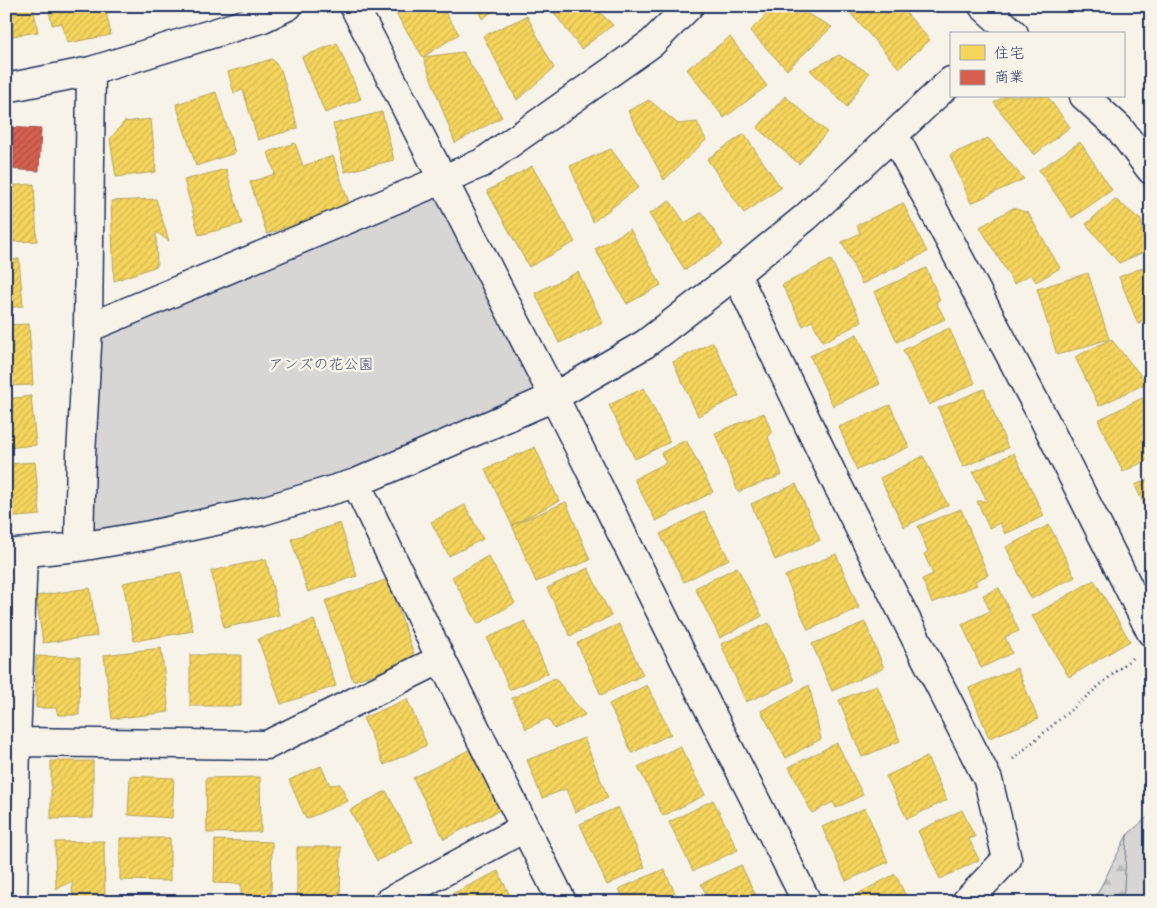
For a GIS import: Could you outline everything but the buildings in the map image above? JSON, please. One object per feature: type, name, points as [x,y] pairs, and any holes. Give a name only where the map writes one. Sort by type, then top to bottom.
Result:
[{"type":"street","points":[[6,88],[91,71],[263,18],[288,6]]},
{"type":"street","points":[[354,6],[554,397],[807,902]]},
{"type":"street","points":[[88,328],[482,163],[652,43],[689,6]]},
{"type":"street","points":[[983,6],[1007,32]]},
{"type":"street","points":[[79,547],[81,455],[88,328],[91,71]]},
{"type":"street","points":[[13,902],[16,742],[15,554],[79,547],[150,535],[262,511],[356,483],[554,397],[645,344],[736,274],[806,217],[950,82]]},
{"type":"street","points":[[1086,98],[1119,128],[1151,170]]},
{"type":"street","points":[[894,135],[1045,421],[1151,632]]},
{"type":"street","points":[[736,274],[836,482],[988,780],[1006,859],[966,902]]},
{"type":"street","points":[[356,483],[562,902]]},
{"type":"street","points":[[16,742],[267,745],[441,659]]},
{"type":"street","points":[[388,902],[524,828]]},
{"type":"path","points":[[988,780],[1136,655]]},
{"type":"green space","name":"アンズの花公園","points":[[444,180],[554,397],[356,483],[79,547],[88,328]]},
{"type":"green space","points":[[1151,814],[1151,902],[1123,902],[1127,835]]},
{"type":"green space","points":[[1127,835],[1123,902],[1093,902]]}]
